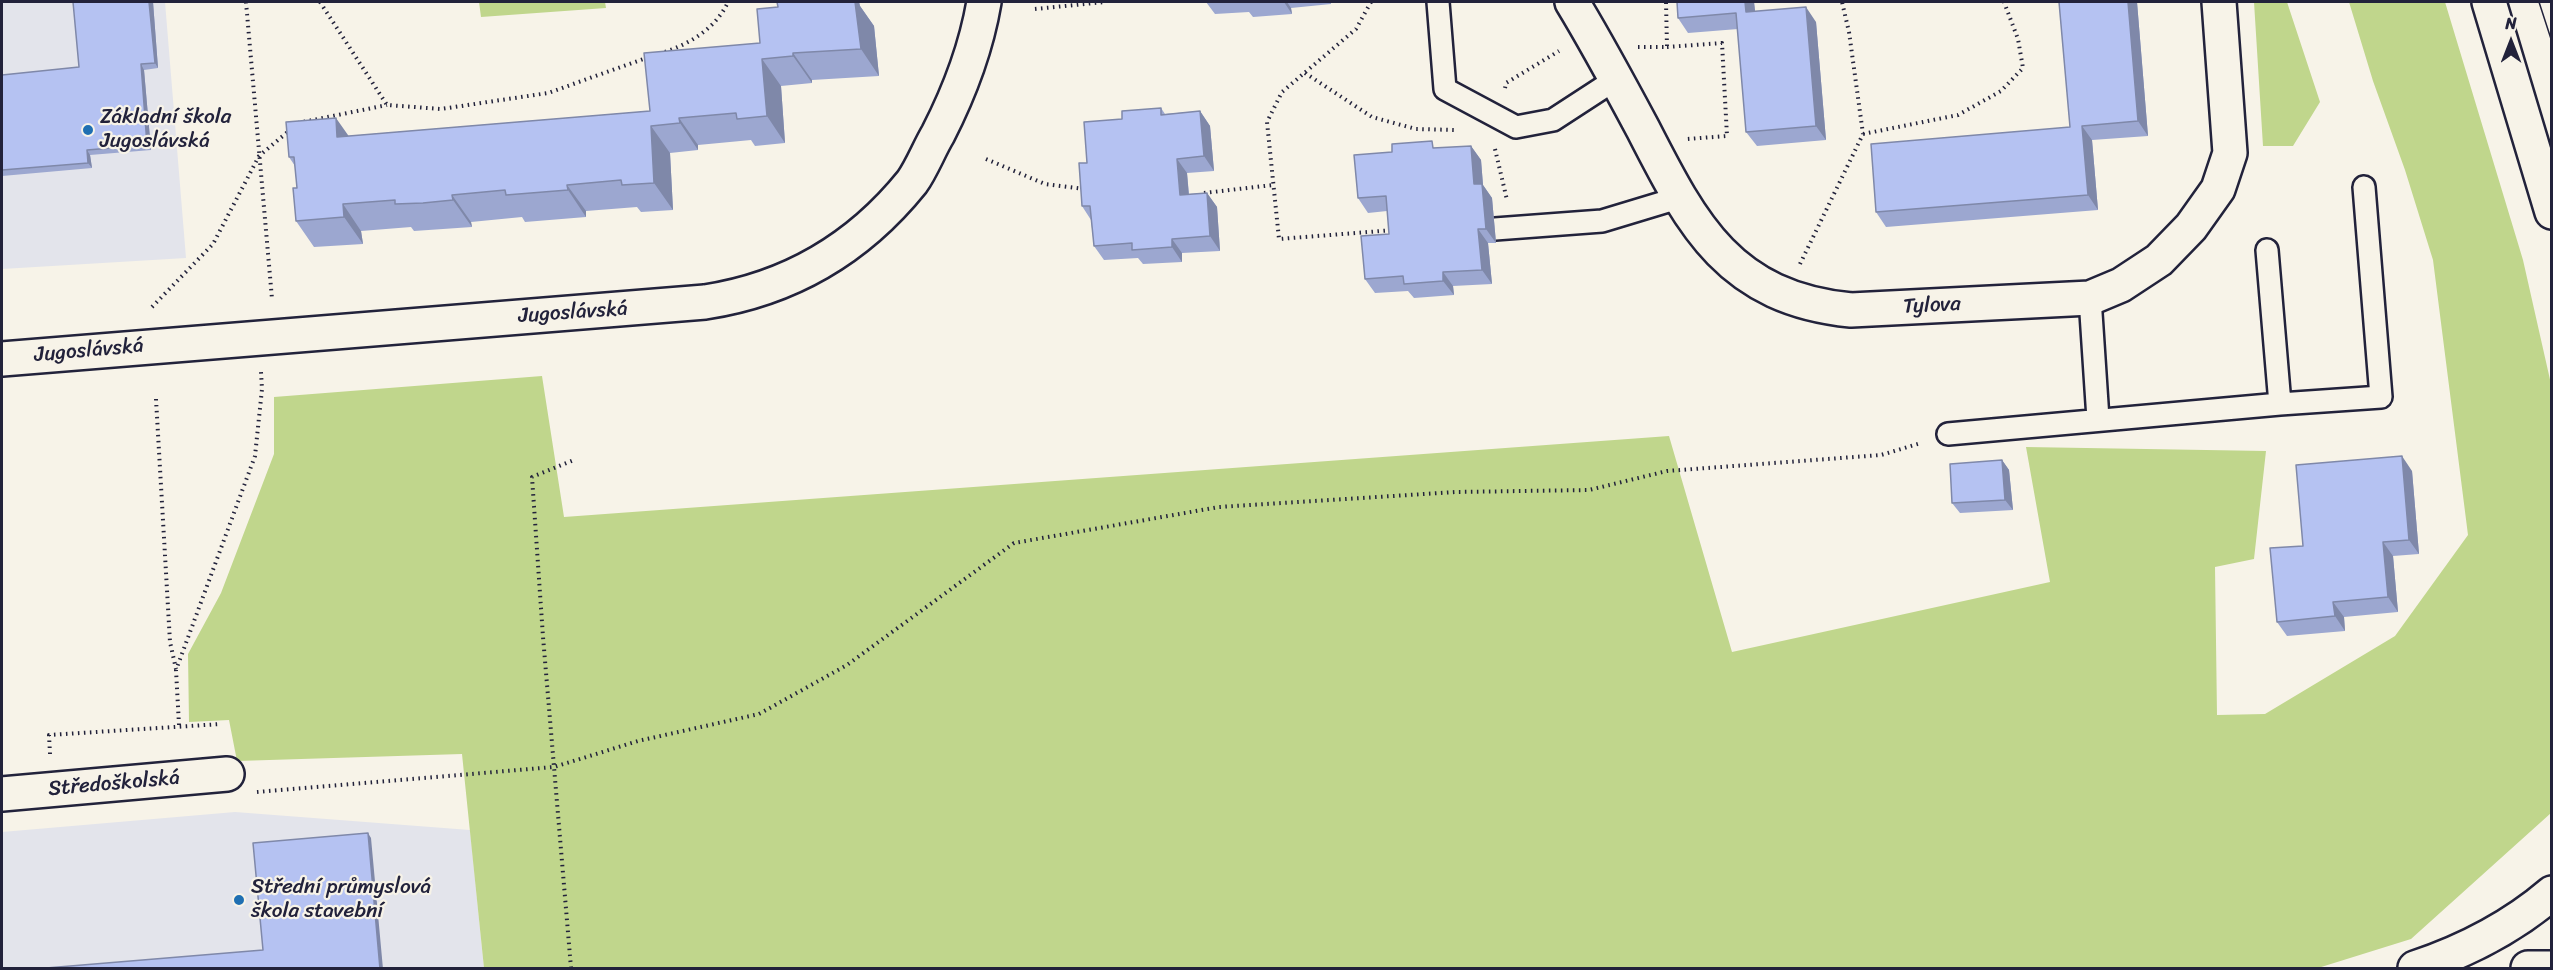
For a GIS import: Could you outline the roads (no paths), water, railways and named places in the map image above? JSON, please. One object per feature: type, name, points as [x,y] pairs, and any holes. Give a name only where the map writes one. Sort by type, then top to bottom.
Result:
[{"type":"main road","name":"Jugoslávská","points":[[2,359],[705,302],[734,298],[795,277],[823,262],[858,238],[913,180],[956,99],[974,48],[984,2]]},
{"type":"main road","name":"Tylova","points":[[1572,2],[1617,79],[1678,198],[1704,235],[1726,259],[1751,278],[1798,300],[1826,308],[1851,310],[2090,298],[2121,285],[2159,260],[2191,227],[2218,189],[2230,153],[2219,2]]},
{"type":"main road","points":[[2489,2],[2552,212]]},
{"type":"main road","name":"Středoškolská","points":[[2,794],[226,774]]},
{"type":"main road","points":[[2415,969],[2476,945],[2523,916],[2552,893]]},
{"type":"main road","points":[[2528,969],[2552,968]]},
{"type":"lane","points":[[1438,2],[1445,89],[1493,123],[1516,127],[1553,120],[1617,79]]},
{"type":"lane","points":[[1948,434],[2098,418],[2381,397],[2364,187]]},
{"type":"lane","points":[[1504,228],[1602,221],[1678,198]]},
{"type":"lane","points":[[2267,250],[2280,404]]},
{"type":"lane","points":[[2090,298],[2098,418]]},
{"type":"tram line","points":[[2539,2],[2552,42]]},
{"type":"place","name":"Základní škola Jugoslávská","points":[[88,130]]},
{"type":"place","name":"Střední průmyslová škola stavební","points":[[239,900]]}]
